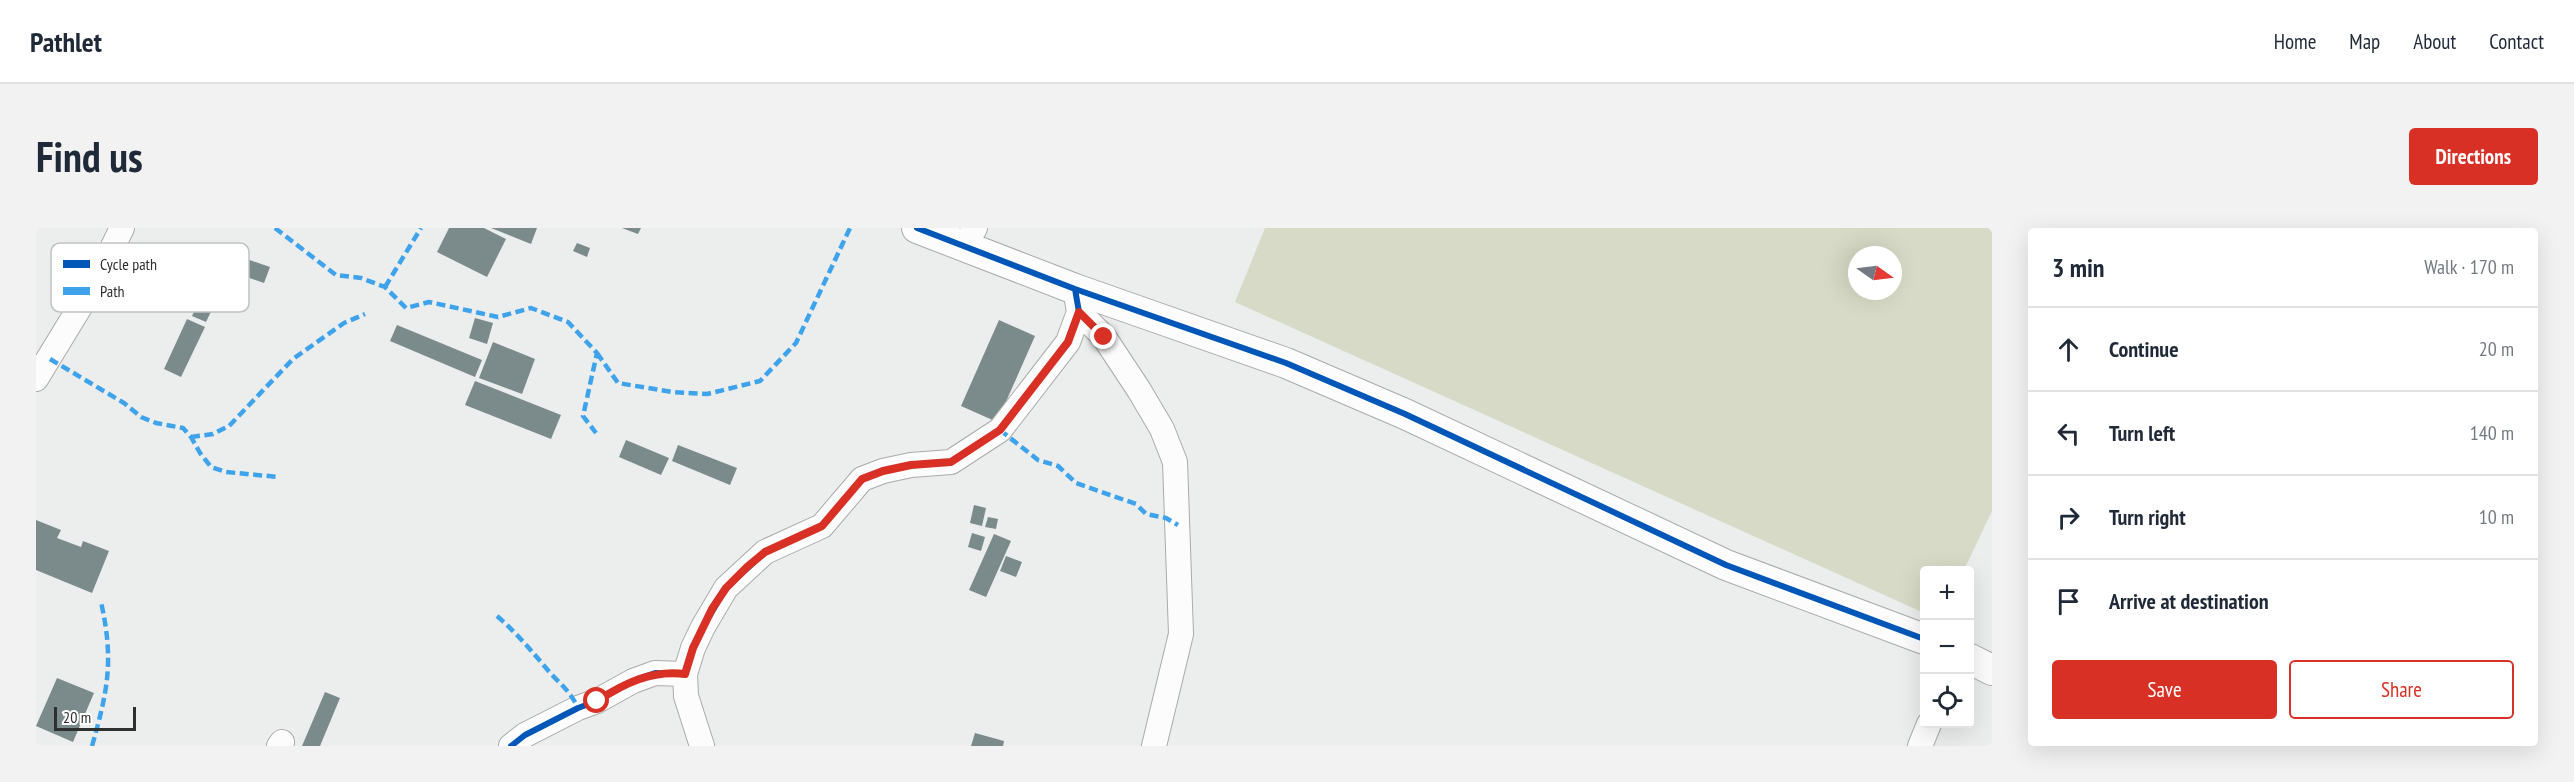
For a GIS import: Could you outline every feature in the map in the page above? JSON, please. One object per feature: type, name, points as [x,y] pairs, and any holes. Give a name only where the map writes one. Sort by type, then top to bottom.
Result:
[{"type":"street","points":[[115,243],[122,228]]},
{"type":"street","points":[[917,228],[969,237],[1077,301],[1286,363],[1405,414],[1726,565],[1920,638]]},
{"type":"street","points":[[702,746],[686,696],[685,674],[693,648],[712,609],[726,588],[765,552],[822,526],[862,479],[883,471],[911,465],[951,462],[1000,430],[1068,342],[1077,301]]},
{"type":"street","points":[[1077,301],[1139,390],[1162,429],[1175,462],[1181,634],[1154,746]]},
{"type":"street","points":[[36,379],[77,312]]},
{"type":"street","points":[[1974,661],[1992,670]]},
{"type":"street","points":[[511,746],[525,735],[633,681],[655,673],[685,674]]},
{"type":"street","points":[[1920,746],[1927,728]]},
{"type":"green space","points":[[1265,228],[1992,228],[1992,511],[1966,566],[1920,566],[1920,611],[1235,302]]},
{"type":"building","points":[[449,228],[484,228],[506,239],[487,277],[437,252]]},
{"type":"building","points":[[491,228],[537,228],[531,244]]},
{"type":"building","points":[[622,228],[641,228],[638,234]]},
{"type":"building","points":[[577,243],[590,248],[587,257],[573,251]]},
{"type":"building","points":[[249,260],[270,267],[264,283],[249,278]]},
{"type":"building","points":[[194,312],[211,312],[206,322],[192,316]]},
{"type":"building","points":[[475,318],[493,323],[487,344],[469,338]]},
{"type":"building","points":[[187,319],[205,327],[181,377],[164,369]]},
{"type":"building","points":[[999,320],[1035,336],[997,422],[961,406]]},
{"type":"building","points":[[397,325],[482,360],[475,377],[390,341]]},
{"type":"building","points":[[493,342],[535,359],[522,394],[479,378]]},
{"type":"building","points":[[475,381],[561,415],[551,439],[465,405]]},
{"type":"building","points":[[626,440],[669,458],[661,475],[619,457]]},
{"type":"building","points":[[678,445],[737,468],[730,485],[672,461]]},
{"type":"building","points":[[974,505],[986,508],[982,526],[970,523]]},
{"type":"building","points":[[988,517],[998,519],[996,529],[985,527]]},
{"type":"building","points":[[36,520],[61,530],[57,538],[81,547],[83,541],[109,551],[92,593],[36,570]]},
{"type":"building","points":[[972,533],[985,537],[981,551],[968,547]]},
{"type":"building","points":[[994,534],[1011,541],[986,597],[969,590]]},
{"type":"building","points":[[1006,556],[1022,562],[1016,577],[1000,571]]},
{"type":"building","points":[[57,678],[94,693],[73,742],[36,726]]},
{"type":"building","points":[[325,692],[340,698],[320,746],[302,746]]},
{"type":"building","points":[[975,733],[1004,741],[1003,746],[971,746]]},
{"type":"marked path","points":[[275,228],[336,275],[361,278],[385,287],[406,308],[429,302],[498,317],[531,308],[568,322],[597,353],[583,416],[596,433]]},
{"type":"marked path","points":[[385,287],[421,228]]},
{"type":"marked path","points":[[597,353],[618,383],[672,392],[707,394],[760,381],[796,343],[850,228]]},
{"type":"marked path","points":[[191,437],[213,434],[229,426],[293,359],[344,323],[365,314]]},
{"type":"marked path","points":[[50,359],[124,403],[141,417],[156,423],[183,428],[211,467],[226,472],[279,477]]},
{"type":"marked path","points":[[1000,430],[1038,460],[1058,466],[1076,483],[1136,504],[1146,514],[1166,518],[1178,525]]},
{"type":"marked path","points":[[92,746],[102,708],[107,675],[107,641],[101,602]]},
{"type":"marked path","points":[[497,616],[566,690],[578,708]]},
{"type":"cycle path","points":[[917,228],[1075,289],[1286,363],[1405,414],[1726,565],[1920,638]]},
{"type":"cycle path","points":[[511,746],[525,735],[633,681],[655,673],[685,674],[693,648],[703,627],[726,588],[765,552],[822,526],[862,479],[883,471],[911,465],[951,462],[1000,430],[1068,342],[1079,312],[1075,289]]},
{"type":"route","points":[[597,701],[633,681],[655,673],[685,674],[693,648],[712,609],[726,588],[765,552],[822,526],[862,479],[883,471],[911,465],[951,462],[1000,430],[1068,342],[1079,312],[1104,337]]}]
